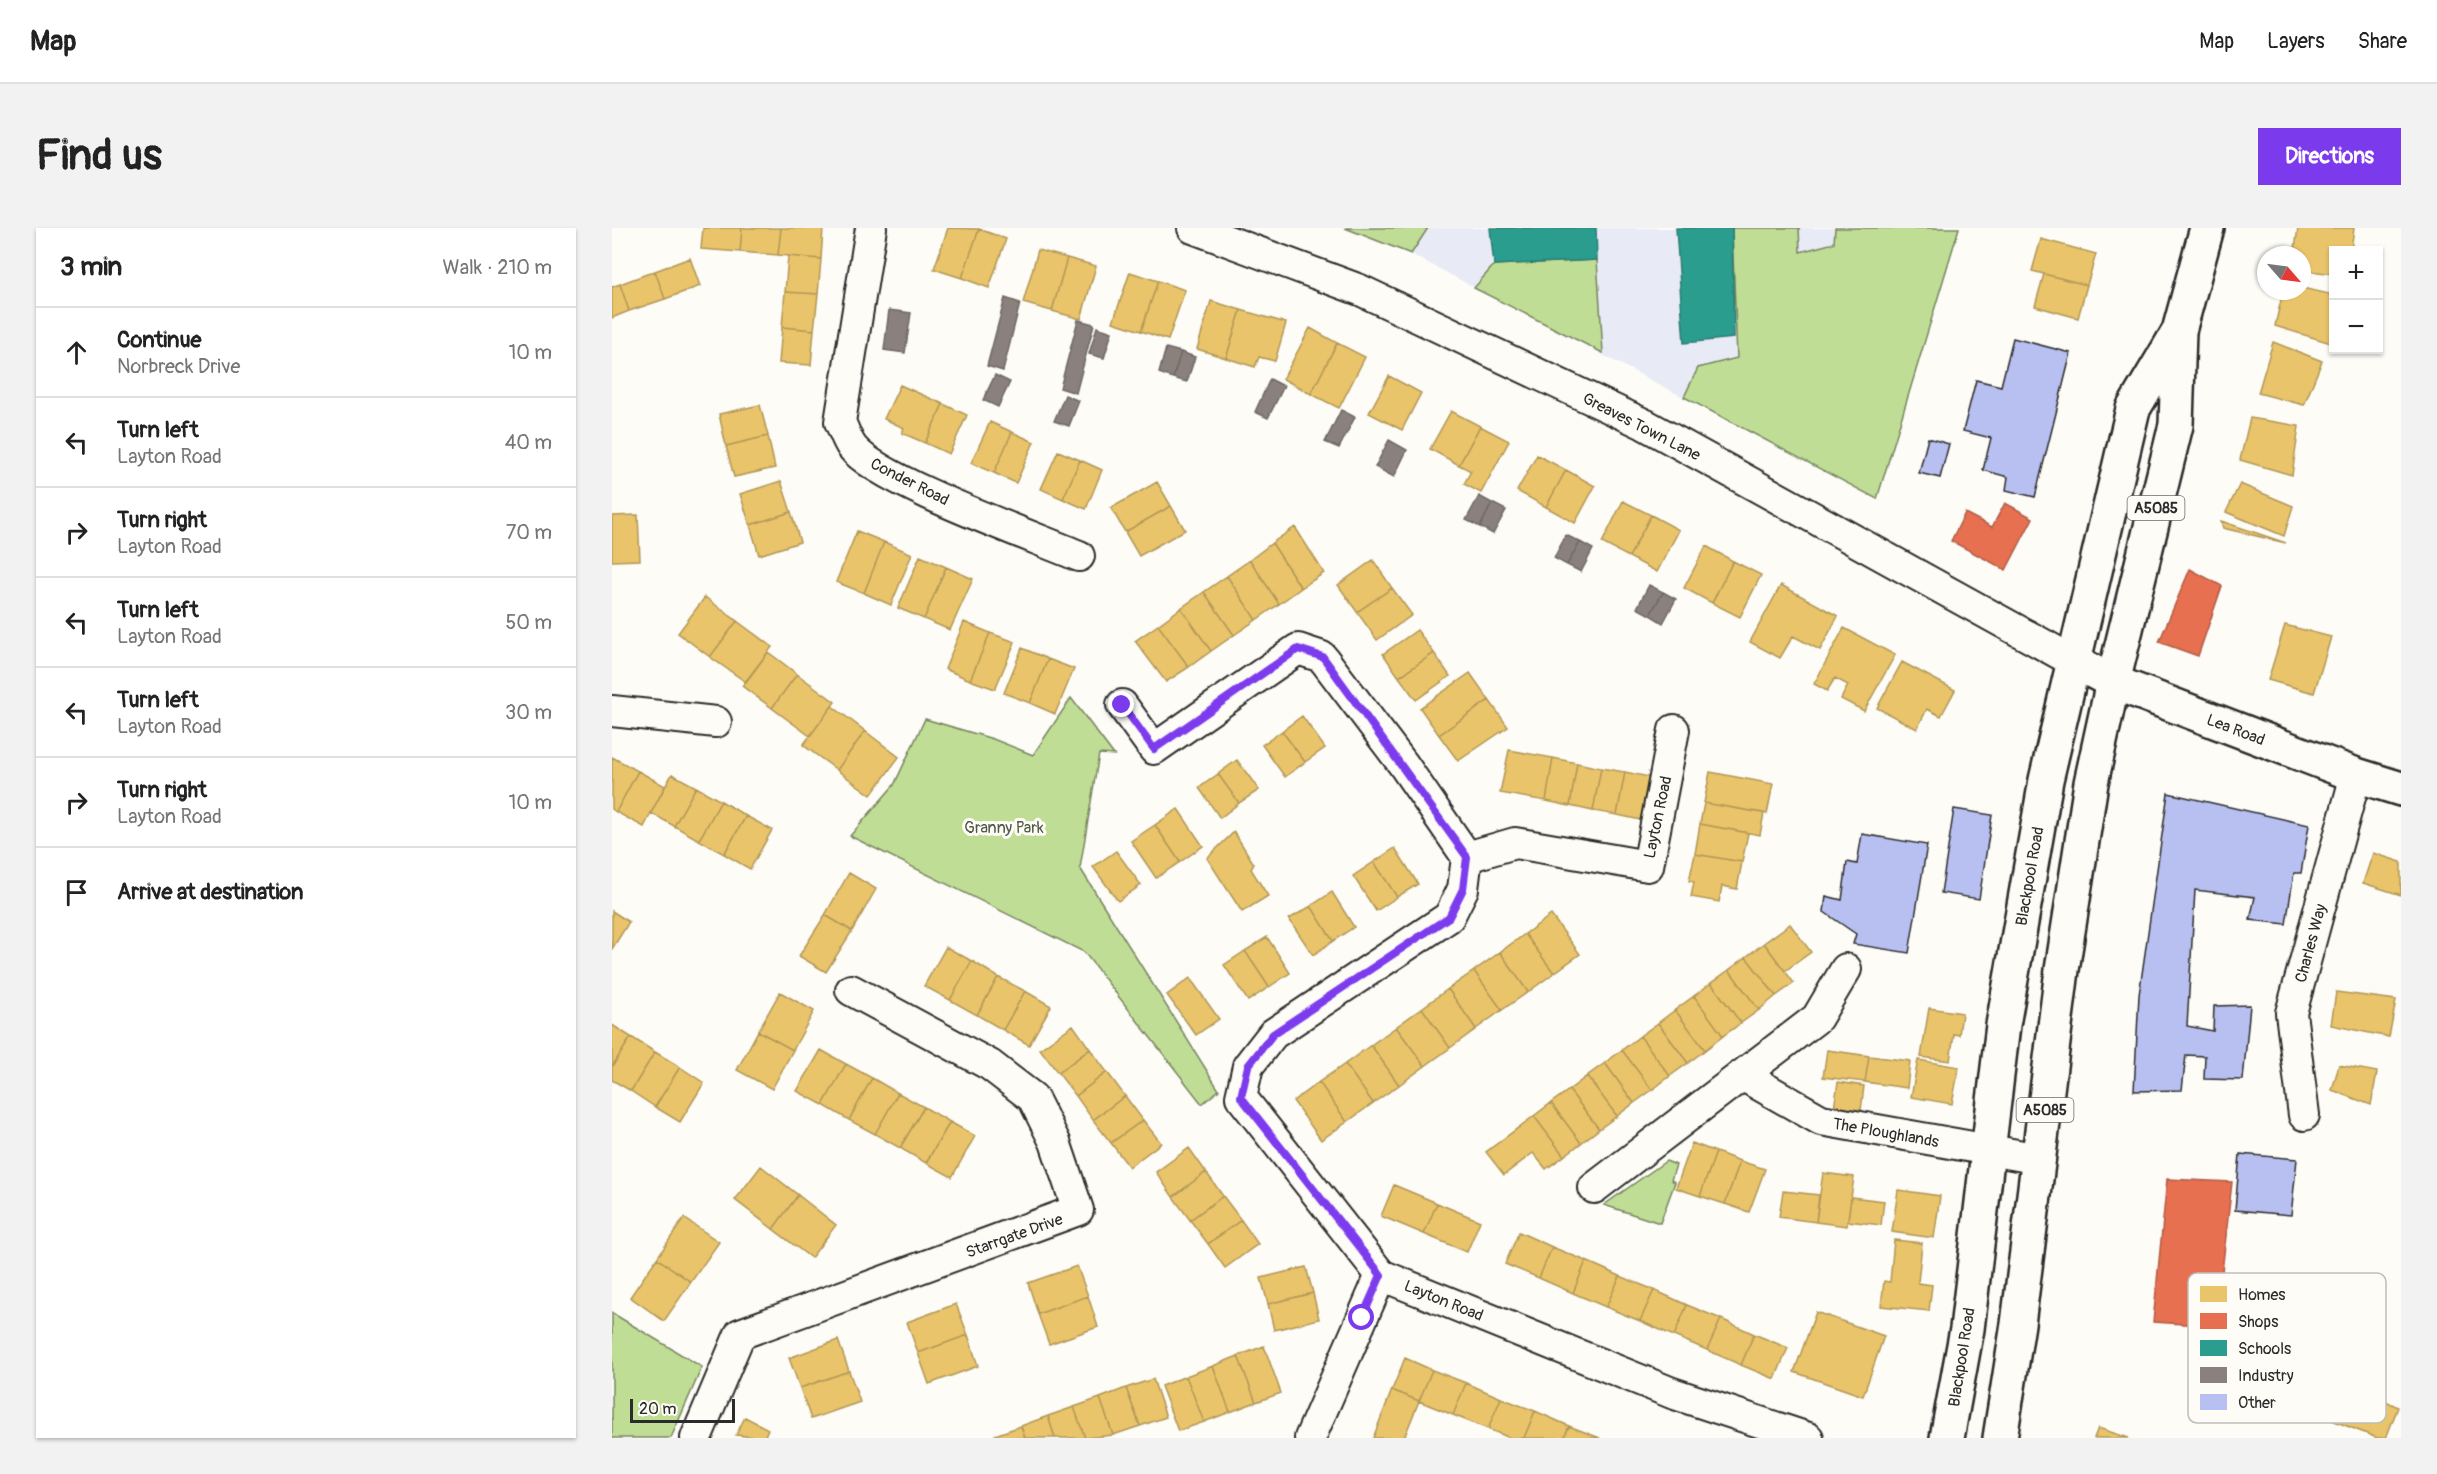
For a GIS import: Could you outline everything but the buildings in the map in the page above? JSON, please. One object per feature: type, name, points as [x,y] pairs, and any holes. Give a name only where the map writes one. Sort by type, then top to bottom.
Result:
[{"type":"main road","name":"Blackpool Road","points":[[2000,1438],[2040,1159],[2065,948],[2091,783],[2113,682],[2176,425],[2179,331],[2208,228]]},
{"type":"main road","name":"Blackpool Road","points":[[1947,1438],[1967,1329],[2003,1025],[2046,780],[2133,409],[2179,331]]},
{"type":"main road","name":"Lea Road","points":[[2073,661],[2113,682],[2356,775],[2401,789]]},
{"type":"street","name":"Conder Road","points":[[871,228],[840,422],[852,447],[868,462],[914,486],[1079,556]]},
{"type":"street","name":"Greaves Town Lane","points":[[1193,228],[1360,290],[1644,424],[2073,661]]},
{"type":"street","points":[[1122,705],[1154,749],[1298,649],[1323,657],[1467,857]]},
{"type":"street","points":[[612,711],[716,722]]},
{"type":"street","name":"Layton Road","points":[[1674,730],[1648,866],[1515,843],[1467,857],[1463,889],[1449,917],[1273,1034],[1248,1066],[1241,1097],[1381,1275],[1672,1393],[1808,1438]]},
{"type":"street","name":"Charles Way","points":[[2304,1115],[2291,1014],[2356,775]]},
{"type":"street","points":[[1594,1188],[1817,1018],[1846,969]]},
{"type":"street","name":"Starrgate Drive","points":[[696,1438],[740,1334],[1078,1210],[1055,1142],[1033,1098],[990,1065],[851,990]]},
{"type":"street","name":"The Ploughlands","points":[[1742,1075],[1821,1120],[2040,1159]]},
{"type":"street","points":[[1310,1438],[1381,1275]]},
{"type":"shaded area","points":[[1345,228],[1959,228],[1877,499],[1411,254]]},
{"type":"green space","points":[[1345,228],[1428,228],[1411,254]]},
{"type":"green space","points":[[1732,228],[1799,228],[1800,252],[1834,243],[1835,228],[1959,228],[1877,499],[1684,397],[1698,368],[1737,358]]},
{"type":"green space","points":[[1597,260],[1603,353],[1474,288],[1494,265]]},
{"type":"green space","name":"Granny Park","points":[[1071,698],[1114,755],[1099,754],[1080,868],[1219,1090],[1202,1104],[1084,952],[850,836],[894,785],[925,719],[993,739],[1033,755]]},
{"type":"green space","points":[[1666,1161],[1676,1165],[1671,1180],[1675,1182],[1660,1223],[1604,1205]]},
{"type":"green space","points":[[612,1313],[702,1367],[671,1438],[612,1438]]},
{"type":"route","points":[[1122,705],[1154,749],[1298,649],[1323,657],[1467,857],[1463,889],[1449,917],[1273,1034],[1248,1066],[1241,1097],[1381,1275],[1362,1318]]}]
